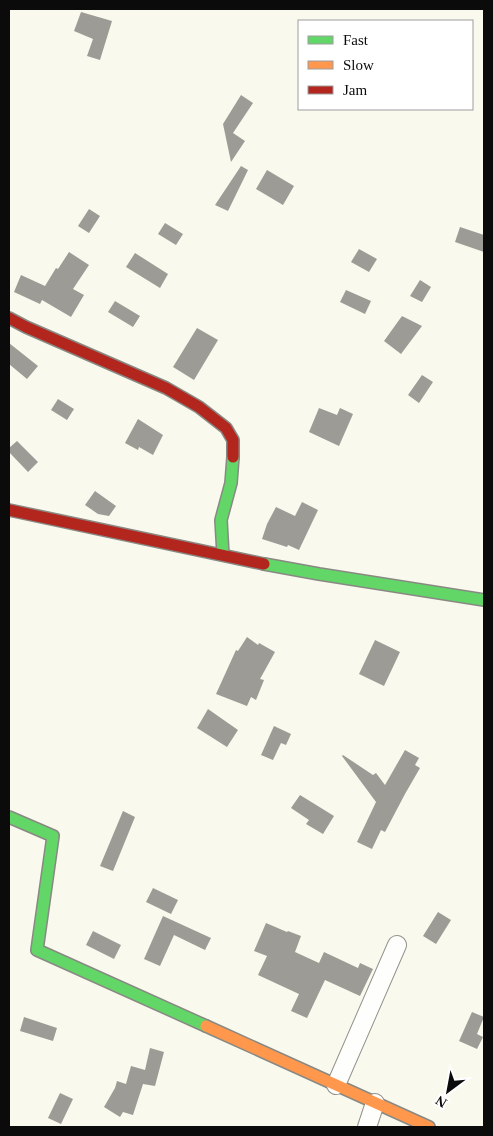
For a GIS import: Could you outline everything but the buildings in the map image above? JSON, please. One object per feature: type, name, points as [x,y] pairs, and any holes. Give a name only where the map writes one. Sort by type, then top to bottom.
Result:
[{"type":"street","points":[[9,318],[166,388],[199,407],[226,428],[233,440],[233,458],[231,483],[221,520],[223,555]]},
{"type":"street","points":[[9,510],[273,566],[484,600]]},
{"type":"street","points":[[9,816],[53,836],[36,950],[428,1127]]},
{"type":"street","points":[[336,1085],[397,945]]},
{"type":"street","points":[[367,1127],[375,1103]]},
{"type":"traffic: fast","points":[[223,555],[221,520],[231,483],[233,457]]},
{"type":"traffic: fast","points":[[264,564],[484,600]]},
{"type":"traffic: fast","points":[[9,817],[53,836],[37,950],[206,1026]]},
{"type":"traffic: slow","points":[[206,1026],[429,1127]]},
{"type":"traffic: jam","points":[[9,318],[166,388],[199,407],[226,428],[233,440],[233,457]]},
{"type":"traffic: jam","points":[[9,510],[264,564]]}]
